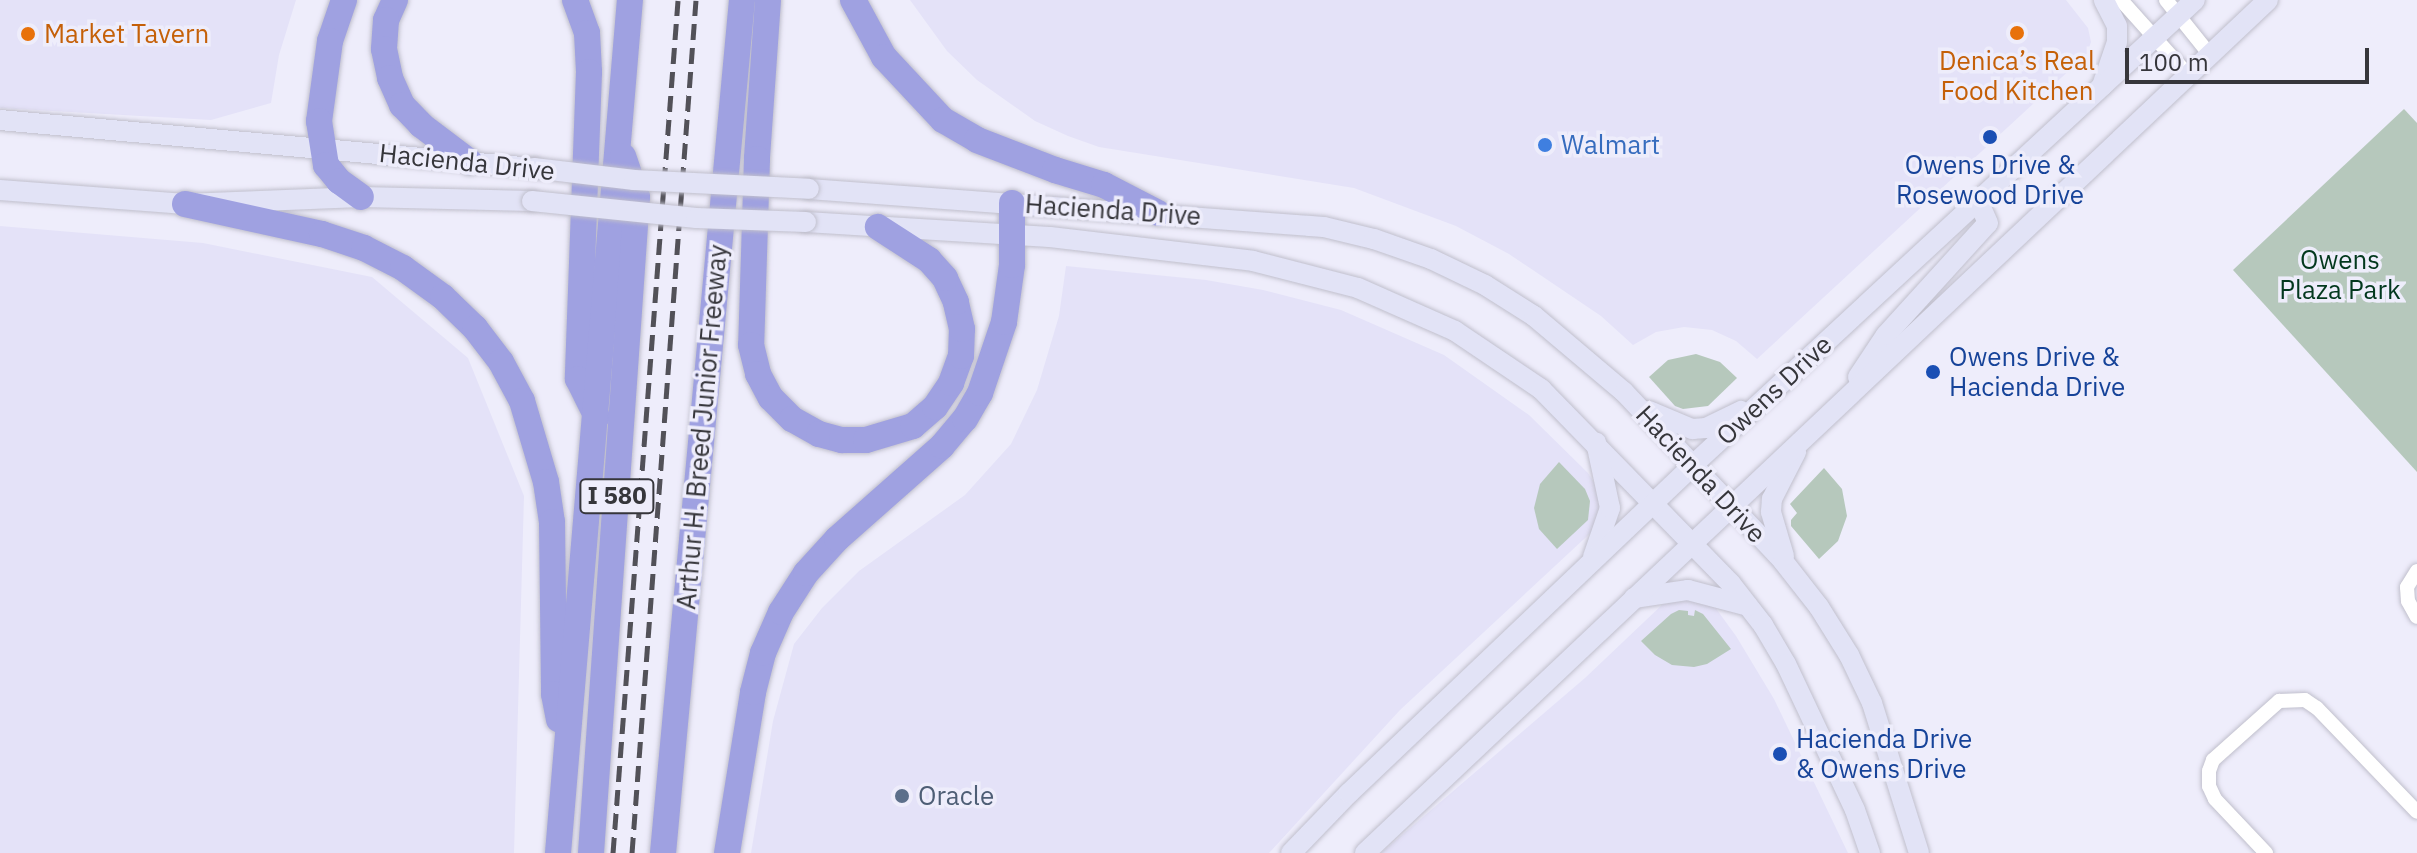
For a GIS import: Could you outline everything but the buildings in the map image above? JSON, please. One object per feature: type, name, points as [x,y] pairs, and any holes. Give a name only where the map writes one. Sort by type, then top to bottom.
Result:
[{"type":"highway","points":[[344,0],[330,41],[319,121],[326,165],[339,181],[361,197]]},
{"type":"highway","points":[[395,0],[386,20],[384,49],[402,105],[421,125],[470,162]]},
{"type":"highway","points":[[575,0],[587,33],[589,72],[578,379],[597,417]]},
{"type":"highway","name":"I 580","points":[[558,853],[630,0]]},
{"type":"highway","name":"Arthur H. Breed Junior Freeway","points":[[663,853],[742,0]]},
{"type":"highway","points":[[768,0],[757,146],[751,345],[758,374],[771,398],[792,419],[819,434],[842,440],[879,438],[913,426],[943,395],[961,356],[962,329],[956,302],[945,278],[929,260],[878,227]]},
{"type":"highway","points":[[853,0],[884,57],[943,120],[977,140],[1104,185],[1158,213]]},
{"type":"highway","name":"I 580","points":[[591,853],[637,197],[618,142]]},
{"type":"highway","points":[[727,853],[753,692],[763,653],[781,612],[806,573],[837,539],[923,463],[965,419],[980,393],[1004,322],[1013,234],[1012,203]]},
{"type":"highway","points":[[185,204],[322,234],[364,248],[403,268],[443,297],[475,328],[501,362],[522,401],[546,482],[552,522],[554,694],[566,751]]},
{"type":"main road","points":[[2102,87],[2117,42],[2117,26],[2104,0]]},
{"type":"main road","name":"Owens Drive","points":[[1291,853],[1693,465],[2155,38],[2173,7],[2195,0]]},
{"type":"main road","points":[[1365,853],[2268,0]]},
{"type":"main road","name":"Hacienda Drive","points":[[0,120],[323,148],[634,180],[809,189],[1324,227],[1374,239],[1431,259],[1485,285],[1579,350],[1635,404],[1791,571],[1834,631],[1872,703],[1919,853]]},
{"type":"main road","name":"Hacienda Drive","points":[[0,190],[185,204],[361,197],[532,201],[683,217],[1013,234],[1253,261],[1358,288],[1455,331],[1500,358],[1541,389],[1693,542],[1771,638],[1809,711],[1870,853]]},
{"type":"main road","points":[[1838,407],[1886,335],[1988,223],[1978,201]]},
{"type":"main road","points":[[1635,404],[1681,427],[1692,429],[1706,428],[1764,400]]},
{"type":"main road","points":[[1791,571],[1773,530],[1772,499],[1802,440]]},
{"type":"main road","points":[[1590,564],[1610,508],[1596,442]]},
{"type":"main road","points":[[1634,598],[1688,590],[1748,606]]},
{"type":"street","points":[[2121,0],[2189,76]]},
{"type":"street","points":[[2173,7],[2210,55]]},
{"type":"street","points":[[2417,571],[2407,587],[2408,601],[2417,617]]},
{"type":"street","points":[[2266,853],[2215,799],[2209,786],[2209,771],[2213,760],[2279,701],[2305,700],[2317,708],[2417,812]]},
{"type":"shaded area","points":[[0,0],[296,0],[279,55],[271,103],[211,120],[0,108]]},
{"type":"shaded area","points":[[910,0],[2066,0],[2088,28],[2091,42],[2087,54],[1757,359],[1736,341],[1712,330],[1684,327],[1656,332],[1633,345],[1601,316],[1509,254],[1456,226],[1354,188],[1099,147],[1068,136],[1035,121],[977,80],[947,51]]},
{"type":"shaded area","points":[[0,226],[203,243],[372,277],[468,358],[524,496],[514,853],[0,853]]},
{"type":"shaded area","name":"Oracle","points":[[1066,266],[1206,280],[1263,290],[1341,310],[1444,355],[1529,415],[1588,473],[1603,497],[1598,526],[1400,710],[1269,853],[751,853],[773,721],[794,644],[822,608],[859,571],[965,495],[1011,444],[1037,390],[1059,316]]},
{"type":"shaded area","points":[[1681,595],[1712,603],[1736,636],[1774,699],[1848,853],[1381,853],[1585,678],[1664,603]]},
{"type":"green space","name":"Owens Plaza Park","points":[[2404,109],[2417,123],[2417,472],[2233,270]]},
{"type":"green space","points":[[1696,354],[1720,362],[1737,378],[1708,406],[1683,409],[1675,406],[1649,377],[1668,360]]},
{"type":"green space","points":[[1559,462],[1585,489],[1590,501],[1588,520],[1557,549],[1539,529],[1534,508],[1540,484]]},
{"type":"green space","points":[[1824,468],[1842,489],[1847,516],[1838,541],[1819,559],[1791,526],[1791,520],[1797,513],[1790,504]]},
{"type":"green space","points":[[1679,610],[1688,611],[1688,615],[1694,616],[1695,610],[1703,614],[1731,649],[1707,664],[1694,667],[1672,665],[1655,655],[1641,641]]},
{"type":"railway","points":[[613,853],[678,0]]},
{"type":"railway","points":[[632,853],[696,0]]},
{"type":"place","name":"Denica’s Real Food Kitchen","points":[[2017,33]]},
{"type":"place","name":"Market Tavern","points":[[28,34]]},
{"type":"place","name":"Owens Drive & Rosewood Drive","points":[[1990,137]]},
{"type":"place","name":"Walmart","points":[[1545,145]]},
{"type":"place","name":"Owens Drive & Hacienda Drive","points":[[1933,372]]},
{"type":"place","name":"Hacienda Drive & Owens Drive","points":[[1780,754]]},
{"type":"place","name":"Oracle","points":[[902,796]]}]
